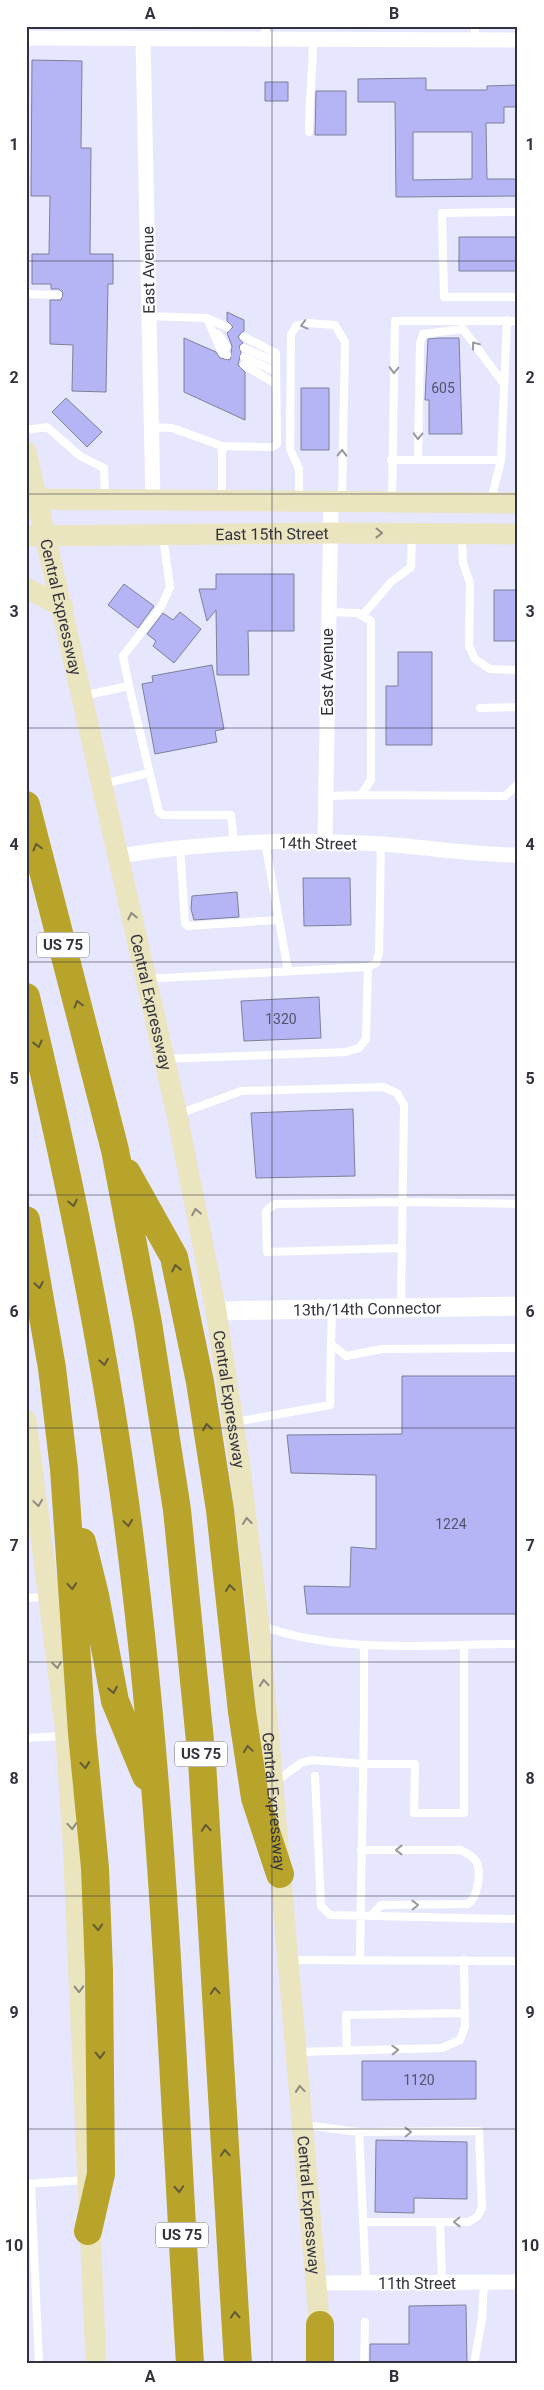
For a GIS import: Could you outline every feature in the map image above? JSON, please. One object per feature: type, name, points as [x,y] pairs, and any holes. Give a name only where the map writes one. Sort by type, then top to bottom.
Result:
[{"type":"highway","name":"US 75","points":[[26,805],[115,1150],[158,1386],[177,1510],[190,1627],[206,1827],[238,2364]]},
{"type":"highway","name":"US 75","points":[[26,997],[80,1232],[113,1421],[139,1611],[156,1801],[190,2364]]},
{"type":"highway","points":[[115,1150],[174,1257],[200,1382],[220,1510],[242,1712],[255,1798],[280,1874]]},
{"type":"highway","points":[[26,1220],[52,1368],[64,1469],[82,1733],[95,1868],[100,1971],[101,2174],[88,2231]]},
{"type":"highway","points":[[26,1319],[95,1595],[115,1701],[156,1801]]},
{"type":"highway","points":[[320,2325],[320,2364]]},
{"type":"main road","name":"Central Expressway","points":[[26,452],[36,536],[63,607],[101,784],[177,1115],[216,1311],[247,1519],[259,1625],[323,2364]]},
{"type":"main road","name":"East 15th Street","points":[[32,499],[518,503]]},
{"type":"main road","points":[[440,534],[479,521],[486,514],[491,503]]},
{"type":"main road","name":"East 15th Street","points":[[36,536],[330,533],[518,534]]},
{"type":"main road","points":[[26,588],[63,607]]},
{"type":"main road","points":[[26,1420],[50,1597],[65,1736],[73,1840],[88,2231],[96,2364]]},
{"type":"street","points":[[26,38],[265,33],[313,39],[475,33],[518,40]]},
{"type":"street","name":"East Avenue","points":[[143,36],[152,501]]},
{"type":"street","name":"East Avenue","points":[[325,842],[330,533],[336,502]]},
{"type":"street","name":"14th Street","points":[[119,856],[180,846],[265,842],[382,844],[464,853],[518,855]]},
{"type":"street","name":"13th/14th Connector","points":[[216,1311],[518,1306]]},
{"type":"street","name":"11th Street","points":[[316,2283],[518,2282]]},
{"type":"lane","points":[[309,132],[309,92],[313,70],[313,39]]},
{"type":"lane","points":[[518,212],[442,213],[444,297],[518,297]]},
{"type":"lane","points":[[26,294],[58,295]]},
{"type":"lane","points":[[148,316],[207,318],[227,327]]},
{"type":"lane","points":[[207,318],[227,338]]},
{"type":"lane","points":[[207,318],[227,351]]},
{"type":"lane","points":[[491,503],[501,460],[507,320]]},
{"type":"lane","points":[[392,502],[391,460],[395,321],[518,321]]},
{"type":"lane","points":[[299,502],[299,469],[290,449],[291,335],[296,326],[321,322],[335,325],[345,342],[336,502]]},
{"type":"lane","points":[[418,460],[420,344],[423,334],[463,328],[504,384]]},
{"type":"lane","points":[[151,427],[172,428],[222,446],[272,447],[277,444],[276,352],[244,337]]},
{"type":"lane","points":[[244,348],[276,362]]},
{"type":"lane","points":[[276,372],[244,361],[276,384]]},
{"type":"lane","points":[[26,430],[47,427],[80,456],[104,468],[104,500]]},
{"type":"lane","points":[[222,446],[222,501]]},
{"type":"lane","points":[[391,460],[501,460]]},
{"type":"lane","points":[[362,616],[391,582],[411,567],[412,534]]},
{"type":"lane","points":[[462,534],[463,563],[470,583],[470,646],[475,659],[490,669],[518,670]]},
{"type":"lane","points":[[163,535],[170,587],[161,607],[123,656],[129,686],[160,814],[231,815],[234,843]]},
{"type":"lane","points":[[328,612],[358,613],[371,621],[371,780],[361,795]]},
{"type":"lane","points":[[82,696],[129,686]]},
{"type":"lane","points":[[480,708],[518,707]]},
{"type":"lane","points":[[101,784],[149,772]]},
{"type":"lane","points":[[326,796],[505,796],[518,784]]},
{"type":"lane","points":[[265,842],[288,970]]},
{"type":"lane","points":[[145,979],[368,967],[376,963],[382,844]]},
{"type":"lane","points":[[180,846],[185,924],[188,926],[278,920]]},
{"type":"lane","points":[[164,1059],[320,1054],[346,1052],[359,1048],[366,1039],[368,967]]},
{"type":"lane","points":[[177,1115],[241,1091],[383,1088],[397,1093],[404,1105],[402,1308]]},
{"type":"lane","points":[[402,1248],[267,1252],[266,1211],[275,1204],[402,1202],[518,1204]]},
{"type":"lane","points":[[233,1423],[330,1405],[332,1309]]},
{"type":"lane","points":[[331,1344],[346,1356],[382,1348],[518,1348]]},
{"type":"lane","points":[[26,1598],[50,1597]]},
{"type":"lane","points":[[259,1625],[319,1642],[364,1644],[518,1644]]},
{"type":"lane","points":[[360,1960],[361,1850],[365,1764],[364,1644]]},
{"type":"lane","points":[[273,1783],[301,1763],[312,1760],[365,1764],[415,1764],[414,1813],[464,1813],[464,1644]]},
{"type":"lane","points":[[26,1738],[65,1736]]},
{"type":"lane","points":[[315,1776],[321,1906],[330,1915],[515,1919]]},
{"type":"lane","points":[[361,1850],[460,1850],[471,1856],[477,1863],[477,1890],[474,1899],[468,1904],[381,1905],[371,1916]]},
{"type":"lane","points":[[288,1960],[518,1961]]},
{"type":"lane","points":[[296,2052],[442,2048],[460,2040],[465,2026],[464,1960]]},
{"type":"lane","points":[[347,2051],[346,2015],[464,2013]]},
{"type":"lane","points":[[303,2125],[359,2132],[479,2131],[482,2208],[478,2216],[469,2222],[364,2222]]},
{"type":"lane","points":[[359,2132],[366,2283]]},
{"type":"lane","points":[[39,2364],[28,2184],[86,2180]]},
{"type":"lane","points":[[440,2222],[442,2282]]},
{"type":"lane","points":[[474,2364],[482,2319],[484,2282]]},
{"type":"lane","points":[[364,2322],[364,2364]]},
{"type":"building","points":[[32,60],[82,61],[81,148],[91,148],[90,254],[113,254],[113,284],[108,284],[106,392],[72,391],[73,345],[50,344],[50,300],[61,300],[63,293],[59,289],[51,289],[51,284],[32,284],[32,254],[49,254],[50,196],[31,196]]},
{"type":"building","points":[[426,78],[426,90],[487,90],[487,86],[518,85],[518,107],[504,107],[504,123],[486,123],[487,179],[518,179],[518,196],[396,197],[395,102],[358,102],[358,79]],"holes":[[[413,132],[472,132],[472,179],[413,180]]]},
{"type":"building","points":[[265,82],[288,82],[288,101],[265,101]]},
{"type":"building","points":[[316,91],[346,91],[346,135],[315,135]]},
{"type":"building","points":[[459,237],[518,237],[518,271],[459,271]]},
{"type":"building","points":[[227,312],[244,320],[244,331],[238,337],[243,343],[239,346],[241,352],[238,365],[245,372],[245,420],[184,392],[184,338],[216,352],[220,358],[230,360],[232,346],[227,333],[233,327],[227,321]]},
{"type":"building","points":[[459,338],[462,434],[429,434],[429,400],[425,400],[428,339]]},
{"type":"building","points":[[301,388],[329,388],[329,450],[301,450]]},
{"type":"building","points":[[66,398],[102,432],[87,447],[52,412]]},
{"type":"building","points":[[216,574],[294,574],[294,631],[248,631],[249,675],[217,675],[216,610],[207,621],[199,589],[216,589]]},
{"type":"building","points":[[124,584],[154,606],[138,628],[108,605]]},
{"type":"building","points":[[494,590],[518,590],[518,641],[494,641]]},
{"type":"building","points":[[180,612],[201,629],[174,663],[153,646],[156,641],[147,634],[163,613],[173,620]]},
{"type":"building","points":[[398,652],[432,652],[432,745],[386,745],[386,686],[398,686]]},
{"type":"building","points":[[212,665],[224,729],[215,731],[217,742],[155,754],[142,684],[153,682],[152,676]]},
{"type":"building","points":[[303,878],[350,878],[351,925],[304,926]]},
{"type":"building","points":[[237,892],[239,917],[194,920],[191,909],[192,896]]},
{"type":"building","points":[[319,997],[321,1038],[244,1041],[241,1001]]},
{"type":"building","points":[[353,1109],[355,1176],[256,1178],[251,1113]]},
{"type":"building","points":[[402,1376],[518,1376],[518,1614],[307,1614],[304,1586],[350,1587],[351,1547],[376,1549],[376,1475],[291,1473],[287,1435],[402,1434]]},
{"type":"building","points":[[362,2061],[476,2061],[476,2099],[362,2100]]},
{"type":"building","points":[[376,2140],[467,2142],[467,2199],[414,2198],[414,2213],[375,2212]]},
{"type":"building","points":[[466,2305],[467,2364],[370,2364],[370,2344],[409,2344],[409,2306]]}]
